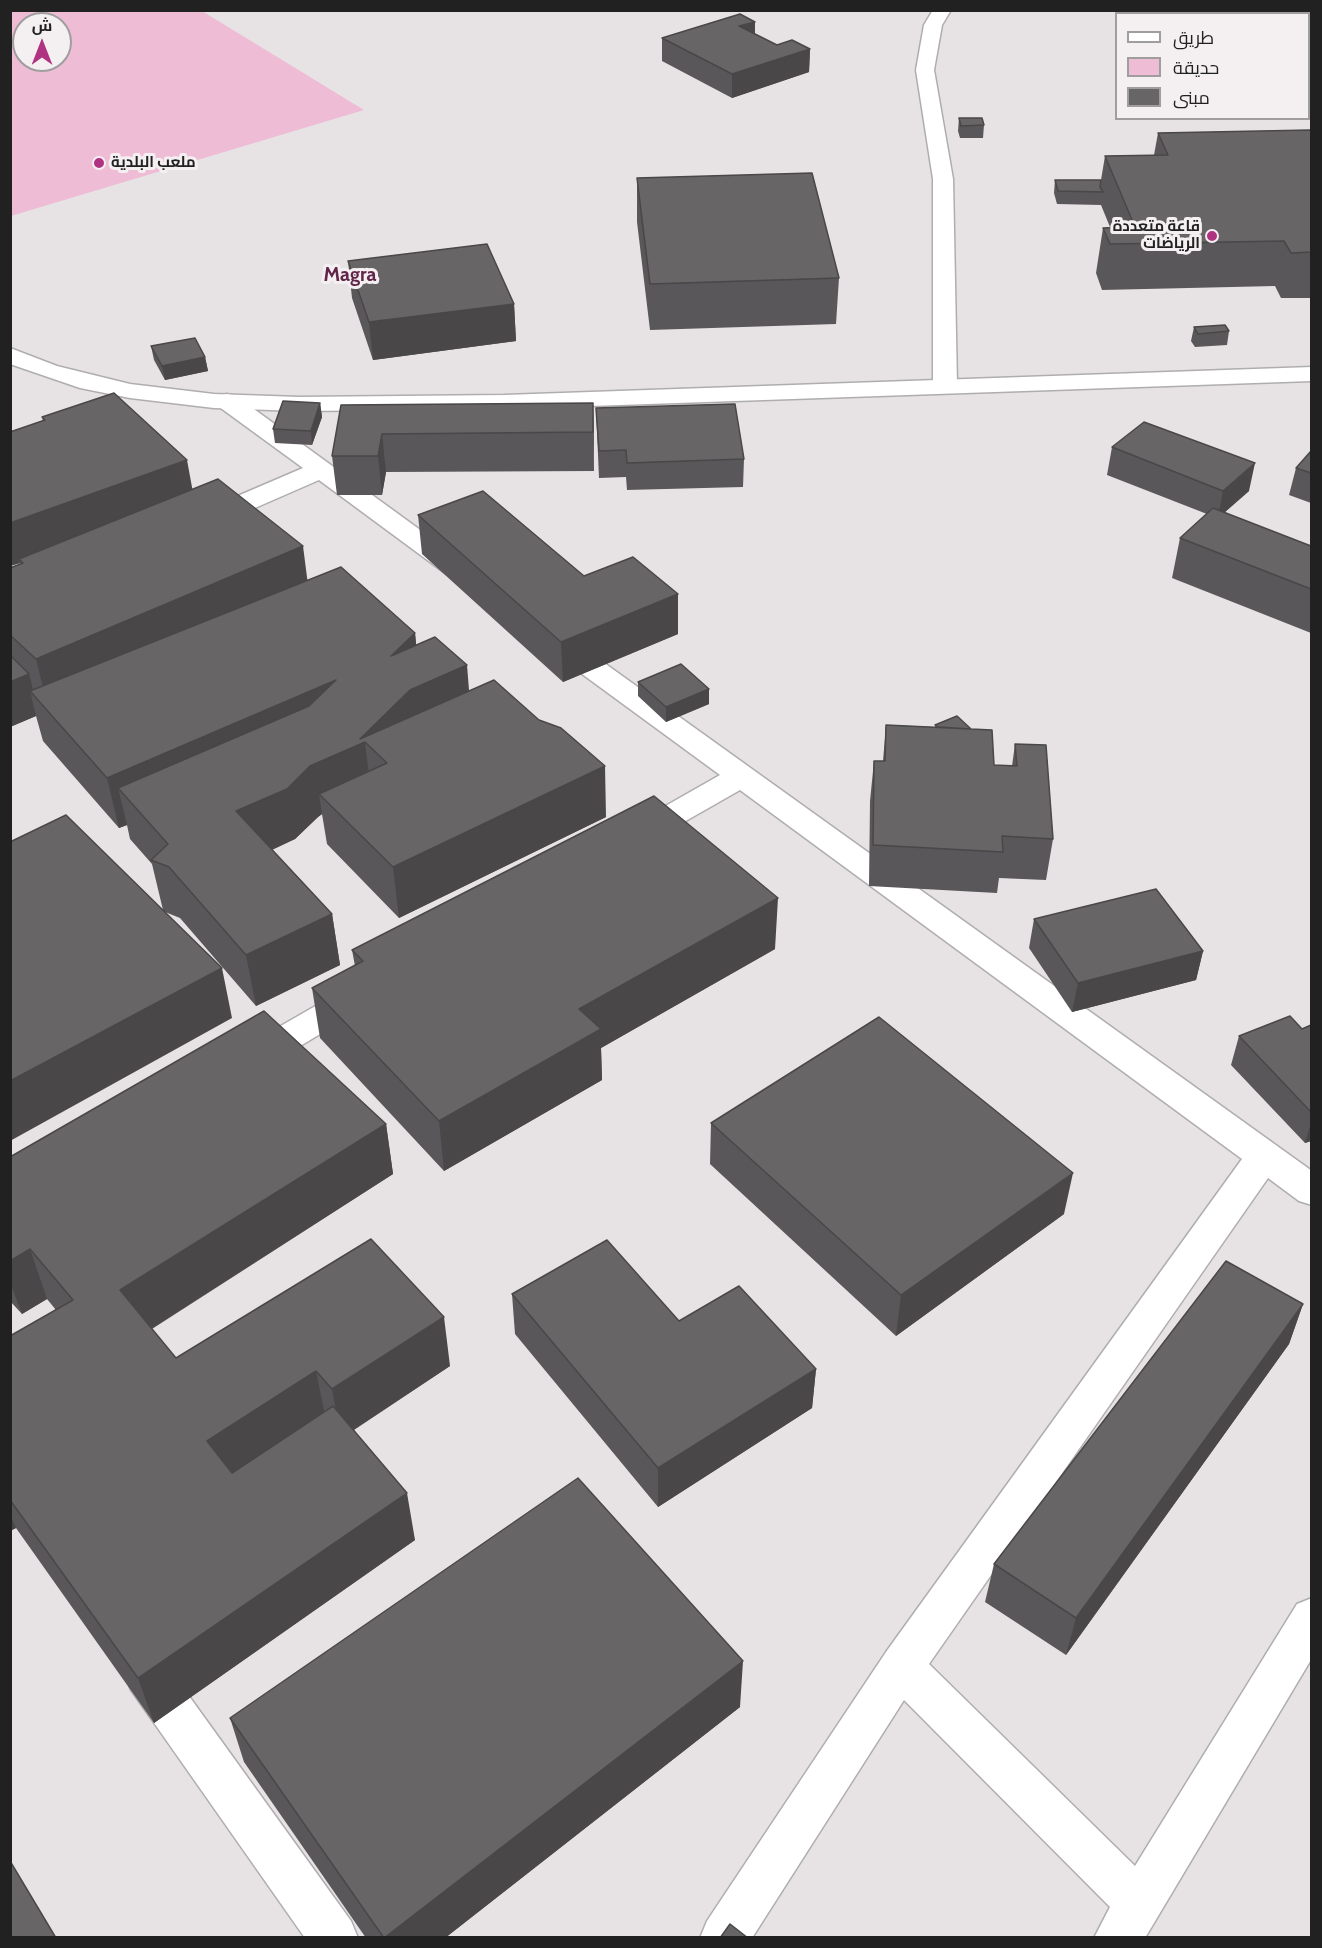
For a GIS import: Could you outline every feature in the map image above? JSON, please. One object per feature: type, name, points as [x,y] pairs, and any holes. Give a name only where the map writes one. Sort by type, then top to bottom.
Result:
[{"type":"street","points":[[942,10],[933,25],[925,70],[943,179],[945,385]]},
{"type":"street","points":[[10,355],[92,382],[134,391],[227,401],[289,404],[446,404],[1311,374]]},
{"type":"street","points":[[227,401],[483,588]]},
{"type":"street","points":[[182,529],[321,470]]},
{"type":"street","points":[[540,630],[1311,1191]]},
{"type":"street","points":[[607,853],[741,776]]},
{"type":"street","points":[[226,1073],[381,984]]},
{"type":"street","points":[[724,1938],[901,1667],[1263,1156]]},
{"type":"street","points":[[901,1667],[1129,1920],[1311,1617]]},
{"type":"street","points":[[128,1648],[334,1938]]},
{"type":"green space","name":"ملعب البلدية","points":[[11,10],[202,11],[364,110],[11,216]]},
{"type":"building","points":[[740,14],[755,22],[739,26],[777,45],[792,40],[810,49],[732,74],[662,38]]},
{"type":"building","points":[[959,118],[982,118],[984,125],[961,126]]},
{"type":"building","points":[[1311,130],[1311,252],[1291,253],[1284,241],[1110,244],[1103,228],[1135,227],[1105,156],[1168,155],[1158,133]]},
{"type":"building","points":[[812,173],[839,278],[650,284],[637,178]]},
{"type":"building","points":[[1055,180],[1101,180],[1100,187],[1103,192],[1058,191]]},
{"type":"building","points":[[487,244],[514,304],[369,322],[348,261]]},
{"type":"building","points":[[1225,325],[1229,331],[1198,334],[1194,327]]},
{"type":"building","points":[[195,338],[205,357],[162,366],[151,346]]},
{"type":"building","points":[[114,393],[187,460],[10,523],[10,432],[45,420],[42,417]]},
{"type":"building","points":[[283,401],[320,403],[311,431],[273,429]]},
{"type":"building","points":[[593,403],[593,432],[382,434],[378,456],[332,456],[341,405]]},
{"type":"building","points":[[735,404],[744,459],[627,463],[626,450],[599,451],[596,408]]},
{"type":"building","points":[[1144,422],[1255,463],[1223,491],[1112,447]]},
{"type":"building","points":[[1311,451],[1311,473],[1296,468]]},
{"type":"building","points":[[218,479],[303,546],[36,659],[10,635],[10,568],[23,563],[19,559]]},
{"type":"building","points":[[483,491],[584,576],[633,557],[678,594],[561,642],[418,515]]},
{"type":"building","points":[[1213,508],[1311,546],[1311,589],[1180,538]]},
{"type":"building","points":[[341,567],[415,633],[391,656],[435,637],[467,665],[410,690],[360,739],[494,680],[539,720],[561,728],[605,766],[393,867],[319,794],[387,763],[365,742],[310,766],[287,789],[236,811],[332,914],[246,955],[169,867],[151,860],[168,844],[118,788],[309,706],[336,680],[107,778],[30,691]]},
{"type":"building","points":[[10,655],[29,674],[10,682]]},
{"type":"building","points":[[681,664],[709,689],[666,707],[638,682]]},
{"type":"building","points":[[957,716],[971,729],[935,725]]},
{"type":"building","points":[[886,725],[992,730],[994,765],[1017,766],[1015,744],[1046,745],[1053,839],[1002,836],[1003,852],[873,845],[874,761],[885,761]]},
{"type":"building","points":[[654,796],[778,898],[579,1009],[601,1029],[439,1121],[312,988],[363,961],[352,950]]},
{"type":"building","points":[[66,815],[222,968],[10,1081],[10,842]]},
{"type":"building","points":[[1156,889],[1203,951],[1078,983],[1034,919]]},
{"type":"building","points":[[264,1011],[386,1124],[120,1290],[176,1358],[371,1239],[444,1317],[332,1389],[316,1371],[207,1441],[232,1473],[333,1406],[407,1493],[138,1678],[10,1500],[10,1336],[73,1300],[30,1249],[10,1261],[10,1157]]},
{"type":"building","points":[[1290,1016],[1302,1029],[1311,1025],[1311,1112],[1239,1036]]},
{"type":"building","points":[[879,1017],[1073,1173],[901,1295],[711,1123]]},
{"type":"building","points":[[607,1240],[679,1321],[739,1286],[816,1369],[658,1468],[512,1294]]},
{"type":"building","points":[[1226,1261],[1303,1304],[1076,1618],[994,1564]]},
{"type":"building","points":[[578,1478],[743,1661],[384,1938],[230,1718]]},
{"type":"building","points":[[10,1861],[56,1938],[10,1938]]},
{"type":"building","points":[[730,1924],[748,1938],[720,1938]]},
{"type":"place","name":"ملعب البلدية","points":[[99,163]]},
{"type":"place","name":"قاعة متعددة الرياضات","points":[[1212,236]]},
{"type":"district","name":"Magra","points":[[350,275]]}]
